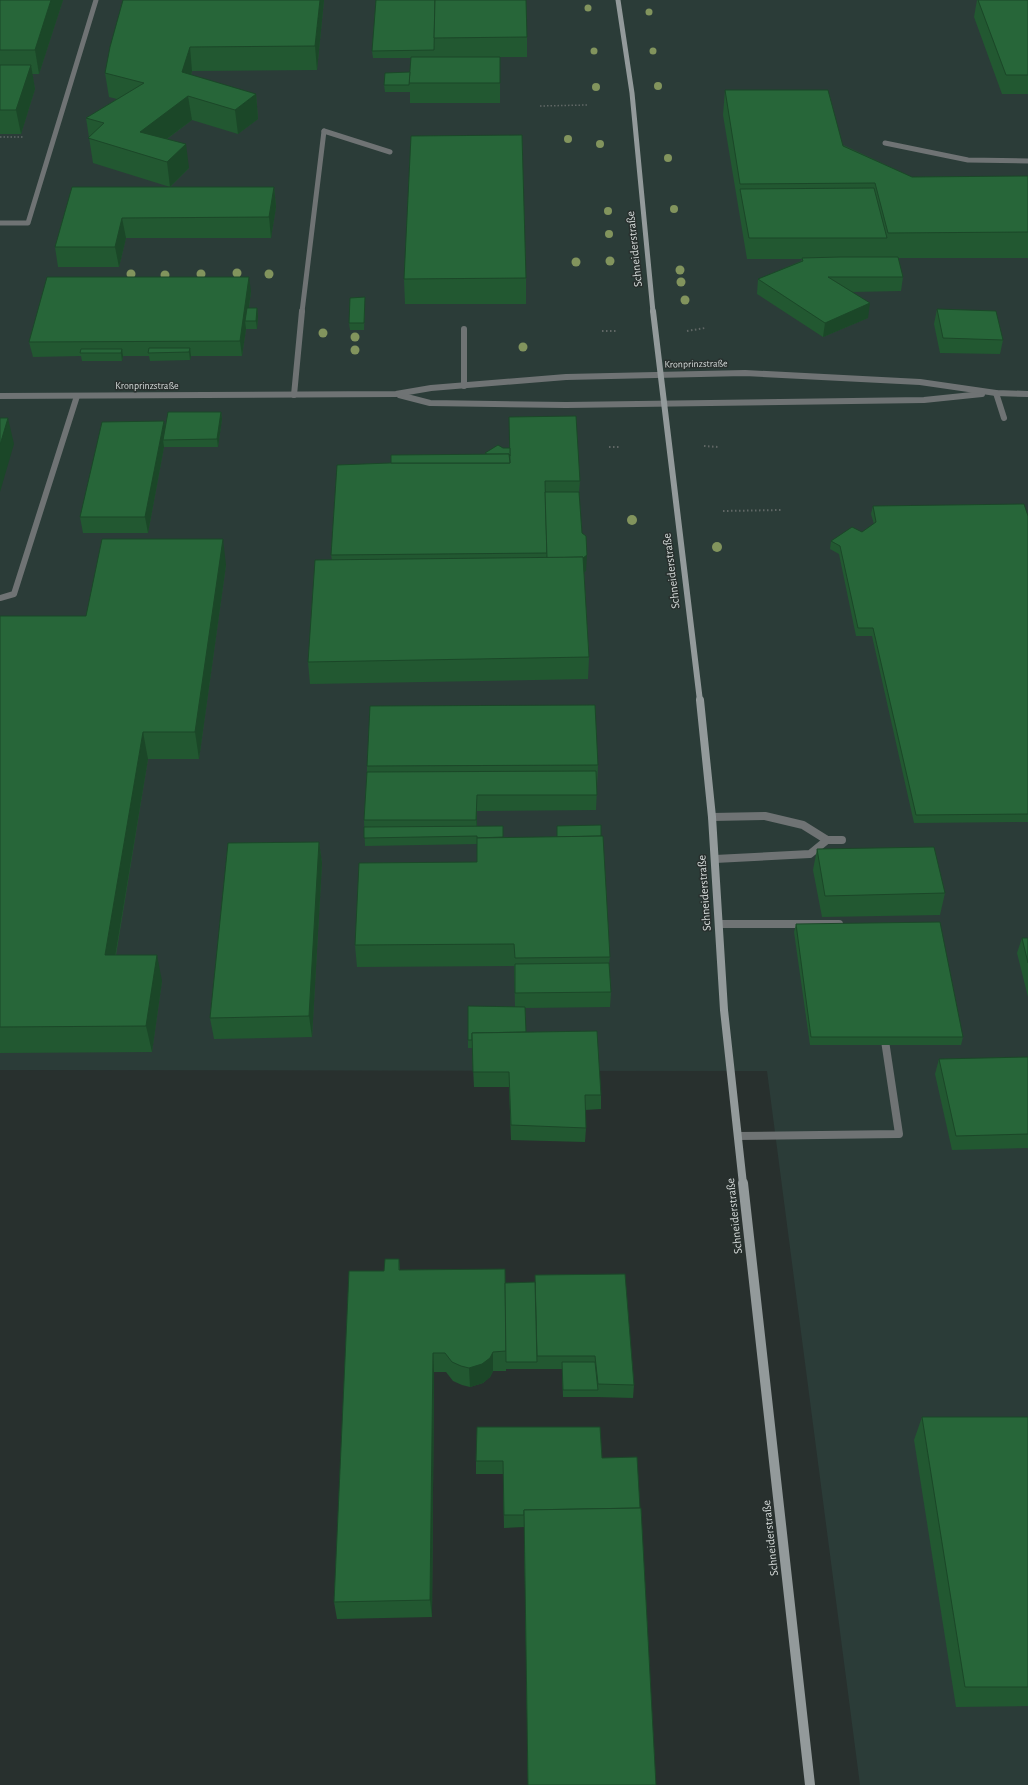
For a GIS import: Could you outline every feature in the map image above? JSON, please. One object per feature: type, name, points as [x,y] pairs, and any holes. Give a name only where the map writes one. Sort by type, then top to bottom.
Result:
[{"type":"main road","name":"Schneiderstraße","points":[[618,0],[632,93],[653,310],[662,374],[712,817],[720,924],[724,1010],[810,1785]]},
{"type":"street","points":[[0,223],[28,223],[96,0]]},
{"type":"street","points":[[294,395],[296,366],[324,131],[390,152]]},
{"type":"street","points":[[885,143],[968,160],[1028,161]]},
{"type":"street","points":[[464,329],[464,386]]},
{"type":"street","name":"Kronprinzstraße","points":[[0,396],[396,394],[432,388],[566,377],[662,374],[745,374],[920,382],[996,393],[1028,394]]},
{"type":"street","points":[[996,393],[1004,418]]},
{"type":"street","name":"Kronprinzstraße","points":[[396,394],[430,403],[566,405],[924,400],[996,393]]},
{"type":"street","points":[[0,598],[14,594],[77,396]]},
{"type":"street","points":[[712,817],[764,816],[803,825],[827,840],[842,840]]},
{"type":"street","points":[[715,859],[810,854],[827,840]]},
{"type":"street","points":[[720,924],[846,924]]},
{"type":"street","points":[[738,1136],[899,1134],[882,1025]]},
{"type":"path","points":[[540,106],[587,105]]},
{"type":"path","points":[[687,331],[705,328]]},
{"type":"path","points":[[602,331],[617,331]]},
{"type":"path","points":[[704,446],[718,447]]},
{"type":"path","points":[[610,447],[619,447]]},
{"type":"path","points":[[723,511],[782,510]]},
{"type":"shaded area","points":[[0,0],[1028,0],[1028,1785],[860,1785],[767,1071],[0,1070]]},
{"type":"building","points":[[0,0],[51,0],[35,50],[0,50]]},
{"type":"building","points":[[123,0],[320,0],[315,46],[190,47],[182,72],[256,94],[235,110],[188,96],[140,132],[186,144],[167,162],[88,138],[104,123],[86,118],[144,83],[105,73],[110,47]]},
{"type":"building","points":[[376,0],[435,0],[434,50],[372,51]]},
{"type":"building","points":[[435,0],[526,0],[527,37],[434,38]]},
{"type":"building","points":[[978,0],[1028,0],[1028,75],[1006,75]]},
{"type":"building","points":[[411,57],[500,57],[500,83],[409,83]]},
{"type":"building","points":[[0,65],[31,65],[16,110],[0,110]]},
{"type":"building","points":[[410,72],[409,85],[384,85],[385,73]]},
{"type":"building","points":[[725,90],[828,90],[843,146],[912,177],[1028,176],[1028,232],[888,233],[875,183],[740,184]]},
{"type":"building","points":[[522,135],[526,278],[404,279],[411,136]]},
{"type":"building","points":[[72,187],[274,187],[269,217],[122,218],[115,247],[55,247]]},
{"type":"building","points":[[874,188],[887,238],[749,238],[740,189]]},
{"type":"building","points":[[898,257],[903,277],[828,277],[870,303],[825,323],[758,279],[803,261],[802,258]]},
{"type":"building","points":[[47,277],[249,277],[240,341],[29,342]]},
{"type":"building","points":[[365,297],[364,323],[349,323],[350,298]]},
{"type":"building","points":[[247,308],[257,308],[256,321],[245,321]]},
{"type":"building","points":[[937,309],[996,311],[1003,340],[943,338]]},
{"type":"building","points":[[149,348],[190,348],[189,352],[148,353]]},
{"type":"building","points":[[81,349],[122,349],[121,353],[80,353]]},
{"type":"building","points":[[168,412],[221,412],[217,439],[163,440]]},
{"type":"building","points":[[576,416],[580,481],[545,481],[547,553],[331,555],[337,465],[390,463],[510,463],[509,417]]},
{"type":"building","points":[[0,418],[8,418],[0,445]]},
{"type":"building","points":[[164,421],[145,517],[80,517],[102,422]]},
{"type":"building","points":[[498,445],[503,448],[510,448],[510,456],[509,454],[485,453]]},
{"type":"building","points":[[509,454],[510,463],[391,463],[391,455]]},
{"type":"building","points":[[545,492],[579,492],[582,533],[586,536],[587,555],[583,558],[547,558]]},
{"type":"building","points":[[1024,504],[1028,516],[1028,814],[916,815],[873,628],[858,628],[840,546],[831,541],[852,527],[862,532],[876,522],[873,506]]},
{"type":"building","points":[[102,539],[223,539],[195,732],[143,732],[105,955],[157,955],[146,1026],[0,1027],[0,616],[86,616]]},
{"type":"building","points":[[583,557],[589,657],[308,662],[315,560]]},
{"type":"building","points":[[595,705],[598,765],[367,766],[370,706]]},
{"type":"building","points":[[596,771],[597,795],[477,795],[476,820],[364,820],[367,772]]},
{"type":"building","points":[[601,825],[601,836],[557,837],[557,826]]},
{"type":"building","points":[[503,826],[503,837],[364,838],[364,827]]},
{"type":"building","points":[[603,836],[610,957],[515,958],[514,944],[355,945],[359,863],[477,862],[477,838]]},
{"type":"building","points":[[319,842],[309,1016],[210,1018],[228,843]]},
{"type":"building","points":[[934,847],[945,893],[825,896],[817,849]]},
{"type":"building","points":[[940,922],[963,1037],[811,1037],[796,924]]},
{"type":"building","points":[[1022,938],[1028,938],[1028,963]]},
{"type":"building","points":[[609,963],[611,992],[515,993],[515,964]]},
{"type":"building","points":[[468,1006],[525,1007],[526,1032],[472,1033],[472,1040],[468,1040]]},
{"type":"building","points":[[597,1031],[601,1095],[585,1095],[586,1128],[511,1125],[509,1072],[473,1072],[472,1033]]},
{"type":"building","points":[[1028,1057],[1028,1134],[956,1136],[939,1059]]},
{"type":"building","points":[[385,1259],[399,1259],[399,1270],[505,1269],[506,1351],[493,1352],[490,1358],[482,1364],[469,1368],[452,1362],[445,1353],[433,1353],[430,1600],[334,1602],[349,1271],[384,1271]]},
{"type":"building","points":[[625,1274],[634,1385],[598,1384],[595,1356],[537,1356],[535,1275]]},
{"type":"building","points":[[535,1282],[537,1362],[506,1362],[505,1283]]},
{"type":"building","points":[[562,1362],[595,1362],[598,1390],[563,1390]]},
{"type":"building","points":[[922,1417],[1028,1417],[1028,1687],[965,1687]]},
{"type":"building","points":[[477,1427],[600,1427],[602,1458],[637,1457],[640,1508],[524,1510],[524,1515],[504,1515],[503,1461],[476,1461]]},
{"type":"building","points":[[641,1508],[656,1785],[528,1785],[524,1510]]}]
